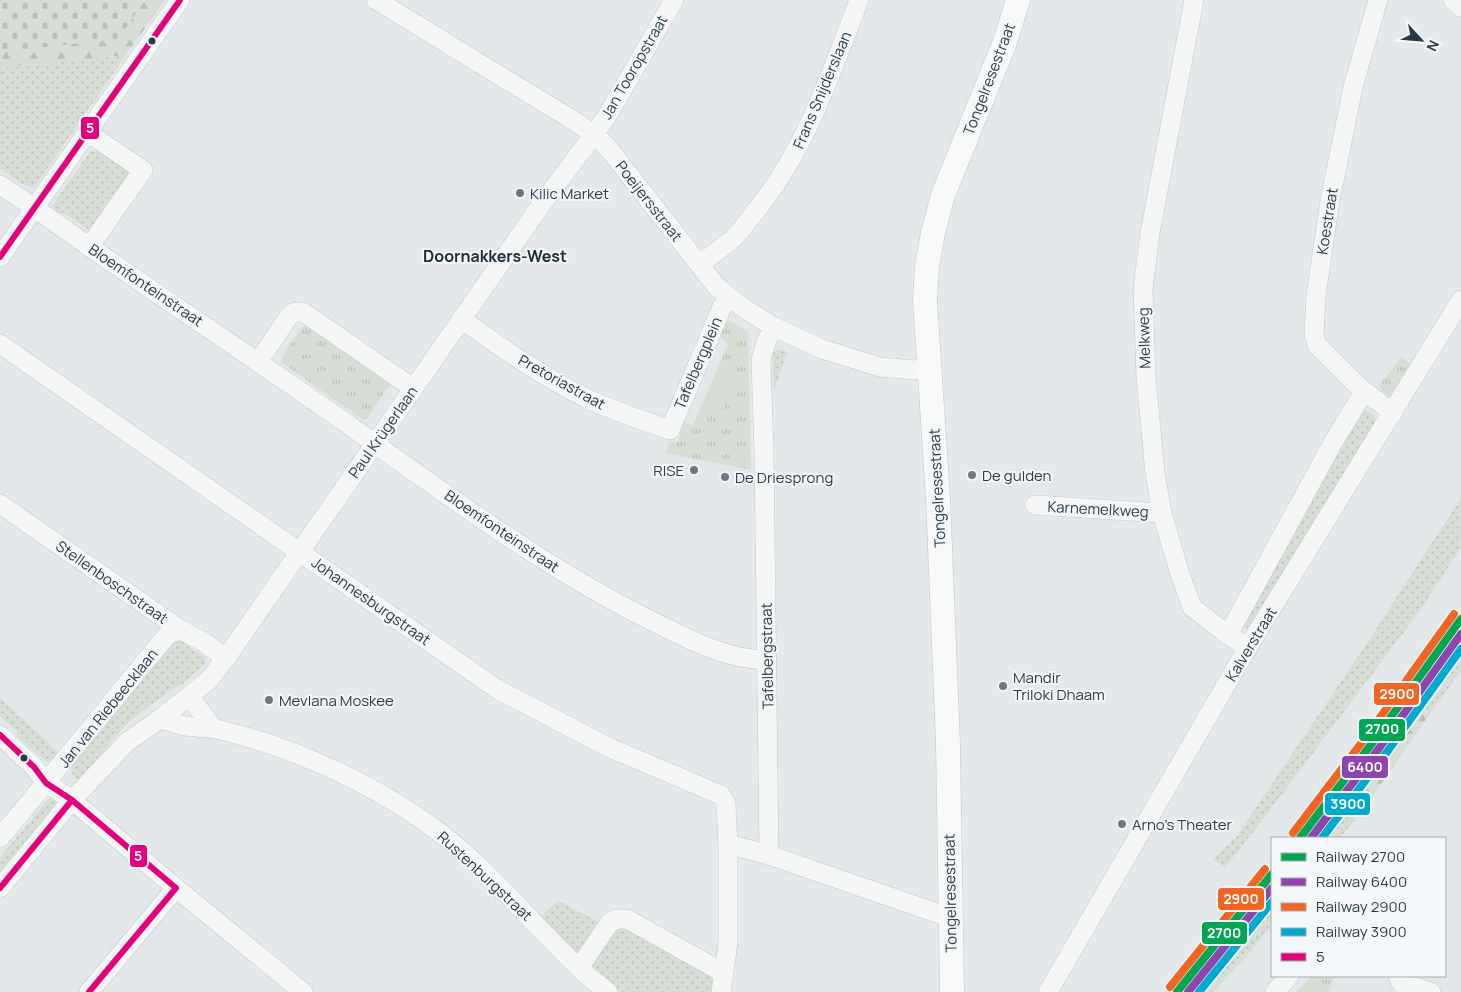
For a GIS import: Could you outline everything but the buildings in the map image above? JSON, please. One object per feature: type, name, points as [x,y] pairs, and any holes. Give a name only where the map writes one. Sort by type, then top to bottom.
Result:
[{"type":"main road","name":"Tongelresestraat","points":[[952,992],[944,657],[938,498],[925,301],[927,266],[943,195],[1005,42],[1018,0]]},
{"type":"street","points":[[0,258],[180,0]]},
{"type":"street","name":"Poeijersstraat","points":[[376,0],[594,134],[608,149],[716,286],[728,297],[774,327],[822,349],[880,367],[914,370],[930,368]]},
{"type":"street","name":"Frans Snijderslaan","points":[[700,264],[731,240],[753,215],[764,202],[796,152],[825,89],[859,0]]},
{"type":"street","name":"Melkweg","points":[[1194,0],[1150,233],[1143,289],[1146,377],[1155,472],[1162,513],[1178,571],[1192,606],[1228,635],[1248,647]]},
{"type":"street","name":"Koestraat","points":[[1378,0],[1352,87],[1330,200],[1316,296],[1314,334],[1317,345],[1364,392],[1393,413]]},
{"type":"street","points":[[1452,0],[1461,7]]},
{"type":"street","name":"Jan Tooropstraat","points":[[594,134],[606,118],[668,2]]},
{"type":"street","points":[[87,132],[143,170],[89,247]]},
{"type":"street","name":"Paul Krügerlaan","points":[[160,719],[209,680],[226,658],[541,205],[594,134]]},
{"type":"street","name":"Bloemfonteinstraat","points":[[0,185],[512,539],[594,592],[710,649],[729,656],[749,660],[767,660]]},
{"type":"street","name":"Tafelbergplein","points":[[670,430],[722,307],[728,297]]},
{"type":"street","name":"Kalverstraat","points":[[1048,992],[1248,647],[1461,300]]},
{"type":"street","points":[[258,362],[289,316],[295,312],[303,312],[413,388]]},
{"type":"street","name":"Pretoriastraat","points":[[461,320],[516,358],[580,394],[616,411],[670,430]]},
{"type":"street","name":"Tafelbergstraat","points":[[769,855],[761,360],[766,342],[774,327]]},
{"type":"street","name":"Johannesburgstraat","points":[[0,344],[497,689],[608,747],[721,795],[726,804],[728,844]]},
{"type":"street","name":"Kalverstraat","points":[[1228,635],[1335,439],[1364,392]]},
{"type":"street","name":"Stellenboschstraat","points":[[0,504],[181,630],[204,642],[226,658]]},
{"type":"street","name":"Karnemelkweg","points":[[1035,505],[1162,513]]},
{"type":"street","name":"Jan van Riebeecklaan","points":[[0,838],[168,634],[181,630]]},
{"type":"street","points":[[190,696],[214,729]]},
{"type":"street","name":"Jan van Riebeecklaan","points":[[0,888],[72,800],[127,742],[160,719]]},
{"type":"street","name":"Rustenburgstraat","points":[[160,719],[186,726],[214,729],[262,743],[317,763],[374,791],[426,823],[467,855],[579,968],[608,992]]},
{"type":"street","points":[[0,735],[34,768],[46,783],[72,800],[303,992]]},
{"type":"street","points":[[721,992],[728,943],[728,844],[769,855],[951,918]]},
{"type":"street","points":[[89,992],[176,888]]},
{"type":"street","points":[[579,968],[610,922],[618,919],[627,919],[724,973]]},
{"type":"street","points":[[1275,992],[1288,977]]},
{"type":"street","points":[[1399,984],[1431,992]]},
{"type":"green space","points":[[0,0],[145,0],[118,39],[0,52]]},
{"type":"green space","points":[[133,0],[165,0],[126,55],[0,68],[0,45]]},
{"type":"green space","points":[[126,55],[34,188],[22,184],[0,169],[0,68]]},
{"type":"green space","points":[[91,150],[105,154],[131,172],[90,231],[64,213],[57,213],[52,206]]},
{"type":"green space","points":[[731,321],[748,332],[751,470],[665,453],[670,441],[678,442],[683,422],[693,425],[728,345],[720,336],[727,322]]},
{"type":"green space","points":[[305,323],[391,383],[367,419],[363,420],[282,363],[282,356]]},
{"type":"green space","points":[[779,349],[787,352],[774,391],[773,352]]},
{"type":"green space","points":[[1402,357],[1412,365],[1391,397],[1383,392],[1379,385]]},
{"type":"green space","points":[[717,371],[736,379],[721,414],[702,406]]},
{"type":"green space","points":[[1364,410],[1375,416],[1374,428],[1249,629],[1240,624],[1357,413]]},
{"type":"green space","points":[[1461,498],[1461,548],[1418,613],[1225,868],[1213,859],[1237,836],[1369,640]]},
{"type":"green space","points":[[175,636],[205,657],[205,664],[184,683],[134,717],[79,780],[71,774],[73,771],[68,767]]},
{"type":"green space","points":[[1461,648],[1461,671],[1429,715],[1419,712],[1415,714]]},
{"type":"green space","points":[[0,698],[58,752],[48,763],[18,737],[17,732],[0,716]]},
{"type":"green space","points":[[1424,712],[1429,715],[1371,799],[1367,797],[1360,786],[1415,714]]},
{"type":"green space","points":[[1360,786],[1363,794],[1371,799],[1341,837],[1322,837],[1341,814]]},
{"type":"green space","points":[[51,796],[59,800],[59,804],[0,875],[0,857]]},
{"type":"green space","points":[[561,902],[604,925],[579,954],[540,918],[554,904]]},
{"type":"green space","points":[[1271,902],[1271,925],[1252,950],[1213,992],[1198,992]]},
{"type":"green space","points":[[621,927],[709,975],[713,980],[712,992],[622,992],[593,970],[593,963],[616,928]]},
{"type":"green space","points":[[1310,977],[1334,977],[1329,992],[1297,992]]},
{"type":"rail line","name":"2900","points":[[1293,833],[1366,737],[1454,614]]},
{"type":"rail line","name":"2700","points":[[1301,837],[1373,742],[1461,619]]},
{"type":"rail line","name":"6400","points":[[1312,837],[1380,747],[1461,634]]},
{"type":"rail line","name":"3900","points":[[1323,837],[1461,649]]},
{"type":"rail line","name":"2900","points":[[1170,987],[1265,869]]},
{"type":"rail line","name":"2700","points":[[1177,992],[1271,875]]},
{"type":"rail line","name":"6400","points":[[1188,992],[1271,889]]},
{"type":"rail line","name":"3900","points":[[1199,992],[1271,903]]},
{"type":"transit line","name":"5","points":[[0,257],[180,0]]},
{"type":"transit line","name":"5","points":[[0,735],[34,767],[46,783],[72,800],[176,888],[89,992]]},
{"type":"transit line","name":"5","points":[[0,888],[72,800]]},
{"type":"place","name":"Kilic Market","points":[[520,193]]},
{"type":"place","name":"RISE","points":[[694,470]]},
{"type":"place","name":"De gulden","points":[[972,475]]},
{"type":"place","name":"De Driesprong","points":[[725,477]]},
{"type":"place","name":"Mandir Triloki Dhaam","points":[[1003,686]]},
{"type":"place","name":"Mevlana Moskee","points":[[269,700]]},
{"type":"place","name":"Arno's Theater","points":[[1122,824]]},
{"type":"district","name":"Doornakkers-West","points":[[495,256]]}]
